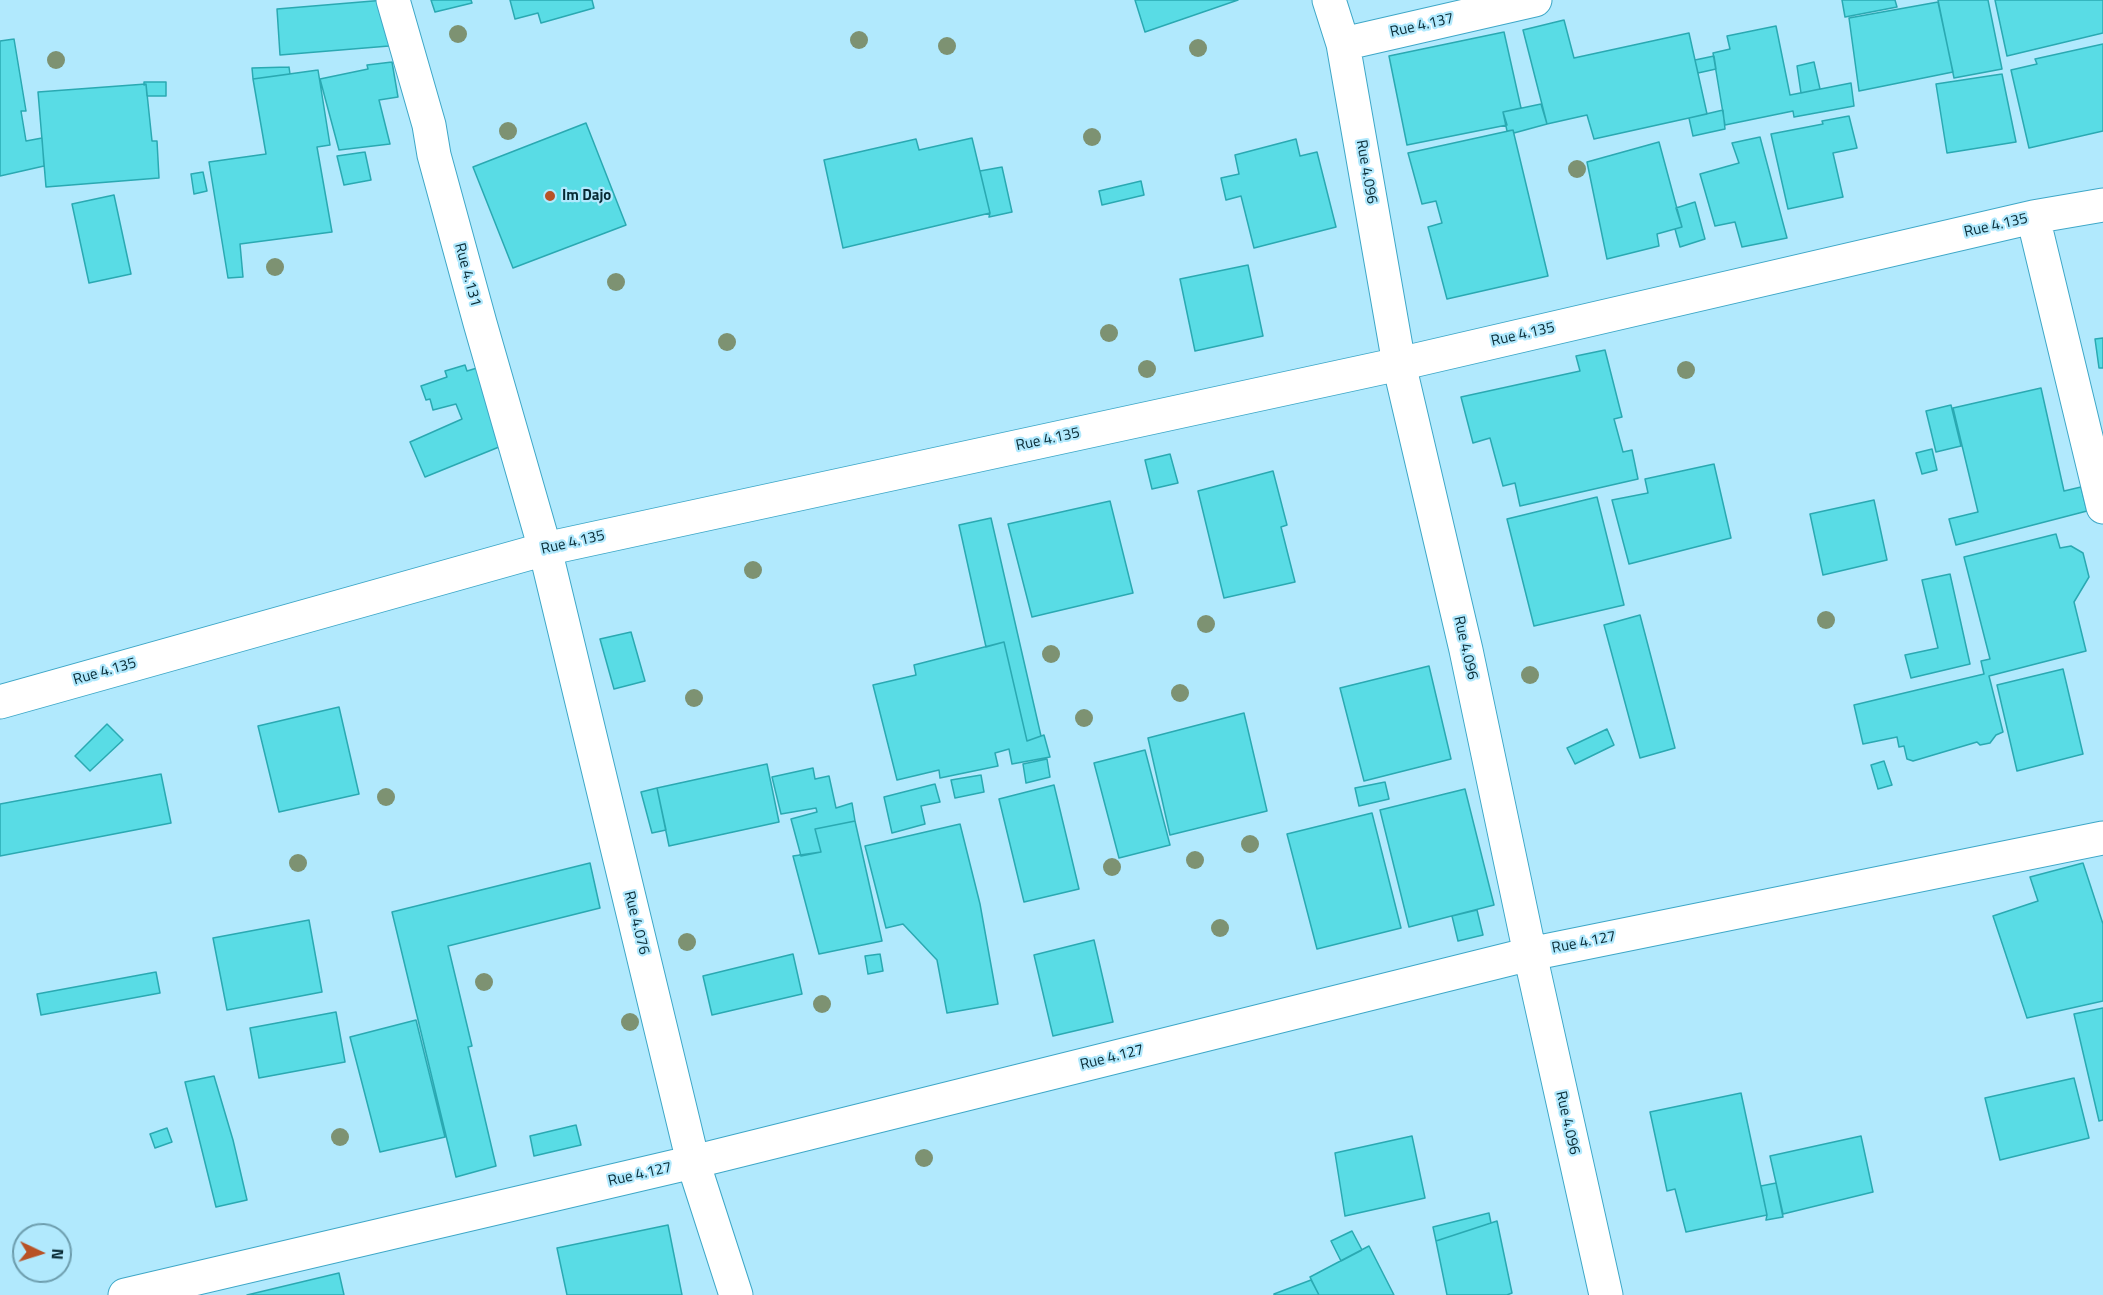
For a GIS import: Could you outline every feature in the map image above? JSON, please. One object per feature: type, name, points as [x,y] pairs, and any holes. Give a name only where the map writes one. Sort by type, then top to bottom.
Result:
[{"type":"street","name":"Rue 4.131","points":[[393,0],[429,125],[434,155],[480,323],[545,549]]},
{"type":"street","name":"Rue 4.096","points":[[1329,0],[1343,44],[1399,364],[1466,650],[1530,954],[1606,1295]]},
{"type":"street","name":"Rue 4.137","points":[[1343,44],[1535,0]]},
{"type":"street","name":"Rue 4.135","points":[[0,702],[545,549],[1399,364],[2033,217],[2103,204]]},
{"type":"street","points":[[2033,217],[2103,507]]},
{"type":"street","name":"Rue 4.076","points":[[545,549],[693,1162],[736,1295]]},
{"type":"street","name":"Rue 4.127","points":[[125,1295],[693,1162],[1530,954],[2103,838]]},
{"type":"building","points":[[385,0],[389,46],[280,55],[277,9]]},
{"type":"building","points":[[431,0],[471,0],[472,3],[435,12]]},
{"type":"building","points":[[510,0],[592,0],[594,8],[541,23],[538,13],[515,19]]},
{"type":"building","points":[[1135,0],[1238,0],[1145,32]]},
{"type":"building","points":[[1842,0],[1895,0],[1897,7],[1845,17]]},
{"type":"building","points":[[1938,0],[1988,0],[2002,69],[1954,78]]},
{"type":"building","points":[[1995,0],[2103,0],[2103,33],[2007,56]]},
{"type":"building","points":[[1938,2],[1953,72],[1859,91],[1849,18]]},
{"type":"building","points":[[1564,20],[1574,58],[1689,33],[1707,114],[1594,139],[1587,115],[1547,124],[1523,30]]},
{"type":"building","points":[[1776,26],[1790,95],[1851,83],[1854,106],[1794,117],[1793,111],[1725,125],[1713,53],[1730,49],[1727,36]]},
{"type":"building","points":[[1504,32],[1521,108],[1503,112],[1507,125],[1407,145],[1389,56]]},
{"type":"building","points":[[14,39],[26,111],[21,111],[26,141],[42,138],[44,166],[0,176],[0,41]]},
{"type":"building","points":[[2103,44],[2103,131],[2029,148],[2011,70],[2037,64],[2035,59]]},
{"type":"building","points":[[1714,56],[1716,69],[1698,73],[1695,60]]},
{"type":"building","points":[[392,62],[398,97],[379,100],[390,144],[339,150],[320,79],[368,69],[367,65]]},
{"type":"building","points":[[1814,62],[1820,89],[1801,93],[1797,66]]},
{"type":"building","points":[[289,67],[290,74],[253,79],[252,68]]},
{"type":"building","points":[[318,70],[330,145],[317,147],[332,232],[240,244],[243,277],[228,278],[209,162],[266,154],[253,79]]},
{"type":"building","points":[[2002,74],[2016,142],[1947,153],[1936,84]]},
{"type":"building","points":[[144,82],[166,82],[166,96],[147,96]]},
{"type":"building","points":[[146,84],[152,141],[157,141],[159,178],[46,187],[38,92]]},
{"type":"building","points":[[1541,104],[1547,124],[1514,133],[1513,130],[1507,131],[1503,112]]},
{"type":"building","points":[[1723,110],[1725,129],[1693,136],[1689,118]]},
{"type":"building","points":[[1849,116],[1857,148],[1833,153],[1843,197],[1788,209],[1771,134],[1823,124],[1822,121]]},
{"type":"building","name":"Im Dajo","points":[[586,123],[626,225],[513,268],[473,167]]},
{"type":"building","points":[[1513,130],[1548,276],[1447,299],[1428,227],[1442,223],[1436,201],[1422,204],[1408,153]]},
{"type":"building","points":[[1760,137],[1787,238],[1742,247],[1735,222],[1715,226],[1700,174],[1739,163],[1732,143]]},
{"type":"building","points":[[972,138],[990,213],[843,248],[824,160],[916,139],[919,150]]},
{"type":"building","points":[[1296,139],[1300,156],[1317,152],[1336,227],[1254,248],[1241,196],[1226,200],[1221,178],[1239,174],[1235,155]]},
{"type":"building","points":[[1659,142],[1682,227],[1657,234],[1659,246],[1607,259],[1587,162]]},
{"type":"building","points":[[365,152],[371,180],[344,185],[337,156]]},
{"type":"building","points":[[1002,167],[1012,212],[989,217],[980,171]]},
{"type":"building","points":[[203,172],[207,191],[194,194],[191,174]]},
{"type":"building","points":[[1141,181],[1144,195],[1102,205],[1099,191]]},
{"type":"building","points":[[114,195],[131,274],[89,283],[72,204]]},
{"type":"building","points":[[1695,202],[1705,239],[1680,247],[1675,229],[1682,227],[1676,208]]},
{"type":"building","points":[[1248,265],[1263,336],[1195,351],[1180,279]]},
{"type":"building","points":[[2103,338],[2103,368],[2099,368],[2095,339]]},
{"type":"building","points":[[1605,350],[1622,417],[1614,419],[1623,452],[1632,450],[1638,479],[1520,506],[1515,483],[1503,486],[1490,438],[1473,443],[1461,397],[1580,371],[1576,356]]},
{"type":"building","points":[[465,365],[467,371],[477,368],[499,447],[425,477],[410,442],[462,419],[456,404],[433,410],[430,399],[426,400],[421,386],[447,377],[445,371]]},
{"type":"building","points":[[2041,388],[2064,491],[2081,487],[2087,511],[1956,545],[1949,519],[1978,512],[1953,408]]},
{"type":"building","points":[[1951,405],[1961,446],[1936,452],[1926,411]]},
{"type":"building","points":[[1932,449],[1937,470],[1922,474],[1916,453]]},
{"type":"building","points":[[1170,454],[1178,483],[1152,489],[1145,460]]},
{"type":"building","points":[[1714,464],[1731,538],[1629,564],[1612,500],[1648,493],[1645,479]]},
{"type":"building","points":[[1273,471],[1287,525],[1281,527],[1295,582],[1224,598],[1198,491]]},
{"type":"building","points":[[1597,497],[1624,605],[1534,626],[1507,519]]},
{"type":"building","points":[[1874,500],[1887,560],[1823,575],[1810,514]]},
{"type":"building","points":[[1110,501],[1133,593],[1032,617],[1008,524]]},
{"type":"building","points":[[991,518],[1041,736],[1027,741],[1004,642],[986,647],[959,525]]},
{"type":"building","points":[[2056,534],[2060,548],[2071,546],[2083,553],[2089,577],[2074,602],[2086,651],[1989,676],[2003,732],[1996,735],[1990,743],[1980,745],[1977,742],[1913,761],[1907,759],[1904,746],[1899,747],[1897,737],[1863,744],[1854,705],[1984,674],[1981,661],[1990,659],[1964,557]]},
{"type":"building","points":[[1950,574],[1970,664],[1911,678],[1905,655],[1938,648],[1922,580]]},
{"type":"building","points":[[1640,615],[1675,748],[1640,758],[1604,625]]},
{"type":"building","points":[[631,632],[645,681],[614,689],[600,639]]},
{"type":"building","points":[[1004,642],[1027,741],[1044,735],[1050,757],[1012,764],[1009,749],[995,753],[998,766],[940,778],[939,770],[897,780],[873,685],[916,675],[914,665]]},
{"type":"building","points":[[1429,666],[1451,759],[1364,781],[1340,688]]},
{"type":"building","points":[[2063,669],[2083,754],[2017,771],[1997,685]]},
{"type":"building","points":[[339,707],[359,794],[279,812],[258,726]]},
{"type":"building","points":[[1244,713],[1267,811],[1170,835],[1148,738]]},
{"type":"building","points":[[107,724],[123,740],[90,771],[75,756]]},
{"type":"building","points":[[1607,729],[1614,745],[1575,764],[1567,748]]},
{"type":"building","points":[[1145,750],[1170,845],[1119,858],[1094,763]]},
{"type":"building","points":[[1047,759],[1050,777],[1026,783],[1023,764]]},
{"type":"building","points":[[1884,761],[1892,785],[1878,789],[1871,765]]},
{"type":"building","points":[[767,764],[779,822],[669,846],[657,788]]},
{"type":"building","points":[[813,768],[815,779],[829,776],[836,808],[852,803],[855,821],[815,829],[821,852],[801,856],[791,819],[817,812],[816,808],[781,814],[772,777]]},
{"type":"building","points":[[161,774],[171,823],[0,856],[0,804]]},
{"type":"building","points":[[981,775],[984,792],[955,798],[951,780]]},
{"type":"building","points":[[1385,782],[1389,799],[1359,806],[1355,788]]},
{"type":"building","points":[[935,784],[940,802],[921,806],[925,824],[892,833],[884,797]]},
{"type":"building","points":[[1054,785],[1079,889],[1024,902],[999,799]]},
{"type":"building","points":[[657,788],[666,830],[652,833],[641,792]]},
{"type":"building","points":[[1465,789],[1494,905],[1409,927],[1380,810]]},
{"type":"building","points":[[1372,813],[1401,928],[1317,949],[1287,834]]},
{"type":"building","points":[[855,821],[882,941],[819,954],[793,856],[821,852],[815,829]]},
{"type":"building","points":[[960,824],[980,904],[998,1004],[947,1013],[937,960],[903,924],[886,928],[865,846]]},
{"type":"building","points":[[590,863],[600,908],[448,946],[472,1046],[468,1047],[496,1166],[456,1177],[392,912]]},
{"type":"building","points":[[2083,863],[2103,924],[2103,1001],[2027,1018],[1993,916],[2038,901],[2030,877]]},
{"type":"building","points":[[1477,910],[1483,935],[1458,941],[1452,916]]},
{"type":"building","points":[[309,920],[322,992],[227,1010],[213,938]]},
{"type":"building","points":[[1094,940],[1113,1022],[1053,1036],[1034,955]]},
{"type":"building","points":[[793,954],[802,994],[712,1015],[703,976]]},
{"type":"building","points":[[880,954],[883,971],[868,974],[865,956]]},
{"type":"building","points":[[156,972],[160,993],[41,1015],[37,994]]},
{"type":"building","points":[[2103,1008],[2103,1120],[2099,1121],[2074,1014]]},
{"type":"building","points":[[336,1012],[345,1062],[259,1078],[250,1028]]},
{"type":"building","points":[[416,1020],[445,1137],[380,1152],[350,1037]]},
{"type":"building","points":[[214,1076],[233,1140],[247,1200],[216,1207],[185,1082]]},
{"type":"building","points":[[2074,1078],[2089,1138],[2000,1160],[1985,1098]]},
{"type":"building","points":[[1741,1093],[1767,1215],[1686,1232],[1675,1189],[1667,1191],[1650,1112]]},
{"type":"building","points":[[576,1125],[581,1145],[534,1156],[530,1136]]},
{"type":"building","points":[[167,1128],[172,1142],[155,1148],[150,1134]]},
{"type":"building","points":[[1412,1136],[1425,1198],[1345,1216],[1335,1153]]},
{"type":"building","points":[[1861,1136],[1873,1192],[1783,1214],[1770,1156]]},
{"type":"building","points":[[1776,1183],[1783,1217],[1766,1220],[1761,1186]]},
{"type":"building","points":[[1489,1213],[1491,1223],[1436,1241],[1433,1227]]},
{"type":"building","points":[[1497,1221],[1512,1293],[1507,1295],[1447,1295],[1436,1241]]},
{"type":"building","points":[[668,1225],[682,1295],[567,1295],[557,1248]]},
{"type":"building","points":[[1352,1231],[1362,1250],[1341,1261],[1331,1241]]},
{"type":"building","points":[[1369,1246],[1394,1295],[1319,1295],[1310,1277]]},
{"type":"building","points":[[339,1273],[344,1295],[247,1295]]},
{"type":"building","points":[[1311,1280],[1319,1295],[1274,1295],[1274,1294]]},
{"type":"place","name":"Im Dajo","points":[[550,196]]}]
